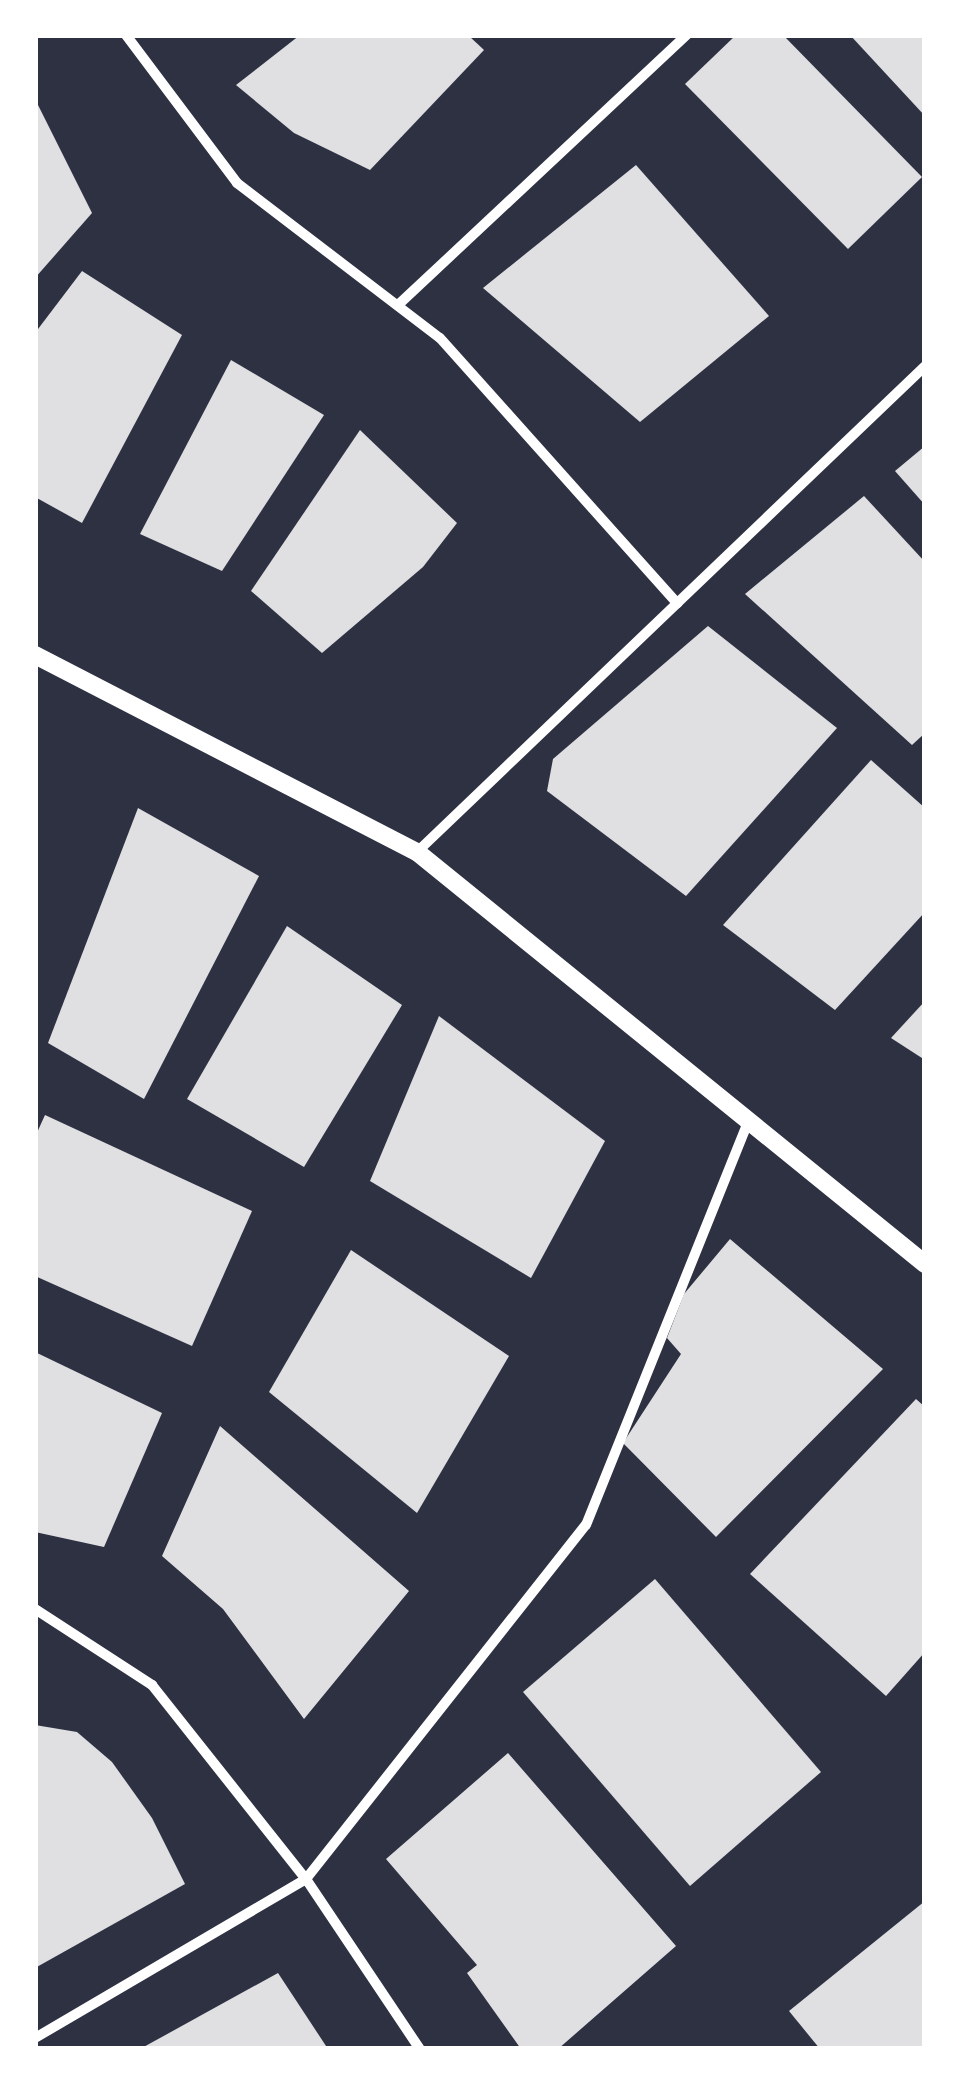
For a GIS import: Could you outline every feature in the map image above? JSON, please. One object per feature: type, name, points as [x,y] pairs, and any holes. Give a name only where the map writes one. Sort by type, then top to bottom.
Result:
[{"type":"street","points":[[126,35],[237,184],[440,338],[677,603]]},
{"type":"street","points":[[398,305],[687,35]]},
{"type":"street","points":[[417,852],[925,366]]},
{"type":"street","points":[[35,654],[417,852],[750,1118],[925,1264]]},
{"type":"street","points":[[35,2038],[306,1879],[586,1525],[750,1118]]},
{"type":"street","points":[[35,1609],[152,1684],[306,1879],[420,2049]]},
{"type":"building","points":[[300,35],[468,35],[484,50],[370,170],[294,133],[236,85]]},
{"type":"building","points":[[736,35],[783,35],[922,177],[848,249],[685,84]]},
{"type":"building","points":[[850,35],[925,35],[925,116]]},
{"type":"building","points":[[35,99],[92,213],[35,278]]},
{"type":"building","points":[[636,165],[769,316],[640,422],[483,288]]},
{"type":"building","points":[[82,271],[182,335],[82,523],[35,497],[35,333]]},
{"type":"building","points":[[231,360],[324,415],[222,571],[140,534]]},
{"type":"building","points":[[360,430],[457,523],[423,567],[322,653],[251,591]]},
{"type":"building","points":[[925,446],[925,505],[895,471]]},
{"type":"building","points":[[864,496],[925,562],[925,733],[912,745],[745,594]]},
{"type":"building","points":[[708,626],[837,728],[686,896],[547,791],[553,759]]},
{"type":"building","points":[[871,760],[925,808],[925,912],[835,1010],[723,925]]},
{"type":"building","points":[[138,808],[259,876],[144,1099],[48,1043]]},
{"type":"building","points":[[287,926],[402,1005],[304,1167],[187,1099]]},
{"type":"building","points":[[925,1001],[925,1060],[891,1038]]},
{"type":"building","points":[[439,1016],[605,1141],[531,1278],[370,1181]]},
{"type":"building","points":[[45,1115],[252,1211],[192,1346],[35,1276],[35,1137]]},
{"type":"building","points":[[730,1239],[883,1369],[716,1537],[623,1443],[681,1354],[667,1338],[684,1294]]},
{"type":"building","points":[[351,1250],[509,1356],[417,1513],[269,1392]]},
{"type":"building","points":[[35,1352],[162,1413],[104,1547],[35,1532]]},
{"type":"building","points":[[916,1399],[925,1407],[925,1652],[886,1696],[750,1574]]},
{"type":"building","points":[[220,1426],[409,1591],[304,1719],[223,1609],[162,1556]]},
{"type":"building","points":[[655,1579],[821,1772],[690,1886],[523,1692]]},
{"type":"building","points":[[35,1725],[77,1732],[112,1762],[152,1818],[185,1884],[35,1968]]},
{"type":"building","points":[[508,1753],[676,1946],[558,2049],[521,2049],[467,1973],[477,1965],[386,1859]]},
{"type":"building","points":[[925,1901],[925,2049],[820,2049],[789,2011]]},
{"type":"building","points":[[278,1973],[328,2049],[140,2049]]}]
